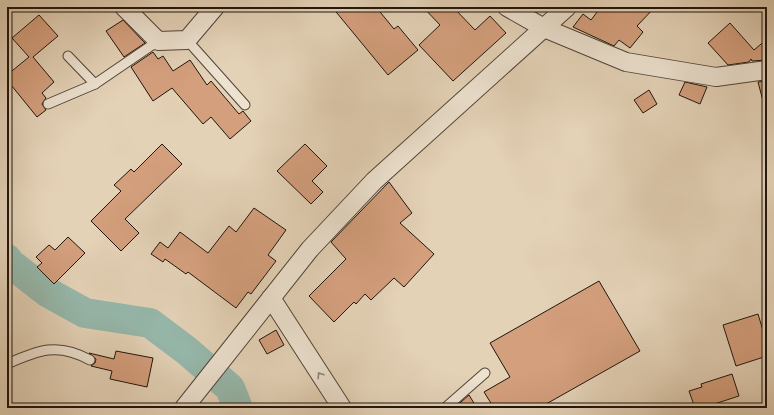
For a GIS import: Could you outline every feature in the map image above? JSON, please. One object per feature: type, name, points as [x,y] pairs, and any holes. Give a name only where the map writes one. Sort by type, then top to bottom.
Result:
[{"type":"street","points":[[124,7],[158,41],[187,40],[215,7]]},
{"type":"street","points":[[507,7],[544,28],[626,62],[716,77],[767,70]]},
{"type":"street","points":[[184,408],[310,249],[374,181],[567,7]]},
{"type":"street","points":[[271,298],[342,408]]},
{"type":"lane","points":[[187,40],[245,105]]},
{"type":"lane","points":[[48,104],[95,84],[158,41]]},
{"type":"lane","points":[[68,56],[95,84]]},
{"type":"lane","points":[[7,364],[45,349],[76,352],[90,360]]},
{"type":"lane","points":[[445,408],[485,372]]},
{"type":"building","points":[[332,7],[376,7],[394,29],[398,26],[418,50],[388,75]]},
{"type":"building","points":[[423,7],[453,7],[475,30],[490,16],[506,33],[453,81],[419,45],[440,25]]},
{"type":"building","points":[[601,7],[655,7],[637,26],[643,32],[630,48],[619,40],[614,46],[573,27],[583,14],[591,20]]},
{"type":"building","points":[[39,15],[58,36],[33,57],[54,82],[42,93],[46,98],[42,104],[46,110],[37,117],[7,80],[7,75],[29,57],[12,38]]},
{"type":"building","points":[[123,20],[145,43],[124,57],[106,31]]},
{"type":"building","points":[[730,23],[754,50],[767,39],[767,60],[752,61],[751,59],[749,62],[728,65],[708,43]]},
{"type":"building","points":[[153,52],[158,59],[163,56],[173,71],[190,60],[207,85],[211,81],[239,114],[243,111],[251,121],[230,139],[211,117],[203,124],[172,88],[153,101],[131,67]]},
{"type":"building","points":[[767,81],[767,101],[763,101],[758,82]]},
{"type":"building","points":[[685,82],[707,87],[700,104],[679,95]]},
{"type":"building","points":[[649,90],[657,104],[643,113],[634,100]]},
{"type":"building","points":[[162,144],[182,164],[125,219],[139,233],[121,251],[91,221],[121,191],[114,185],[131,169],[134,172]]},
{"type":"building","points":[[305,144],[327,166],[312,181],[323,192],[311,204],[277,171]]},
{"type":"building","points":[[389,182],[412,213],[400,223],[434,254],[404,287],[394,278],[371,300],[365,294],[356,304],[354,302],[334,322],[309,296],[346,259],[331,242]]},
{"type":"building","points":[[254,208],[286,230],[268,255],[276,261],[251,294],[248,292],[236,308],[188,272],[186,274],[165,259],[163,262],[151,254],[160,242],[168,248],[180,232],[208,253],[229,226],[236,232]]},
{"type":"building","points":[[68,237],[85,253],[54,284],[37,267],[42,263],[36,257],[49,245],[55,250]]},
{"type":"building","points":[[599,281],[640,351],[539,408],[494,408],[484,392],[510,377],[490,343]]},
{"type":"building","points":[[758,314],[767,344],[767,356],[736,366],[723,325]]},
{"type":"building","points":[[276,330],[284,345],[267,354],[259,340]]},
{"type":"building","points":[[116,351],[153,358],[147,387],[110,379],[112,371],[91,366],[95,363],[96,359],[89,353],[114,359]]},
{"type":"building","points":[[732,374],[739,396],[702,408],[695,408],[689,391],[702,387],[701,384]]},
{"type":"building","points":[[469,395],[477,408],[454,408]]},
{"type":"waterway","points":[[7,259],[11,264],[47,292],[85,313],[150,323],[186,350],[230,388],[238,408]]}]
